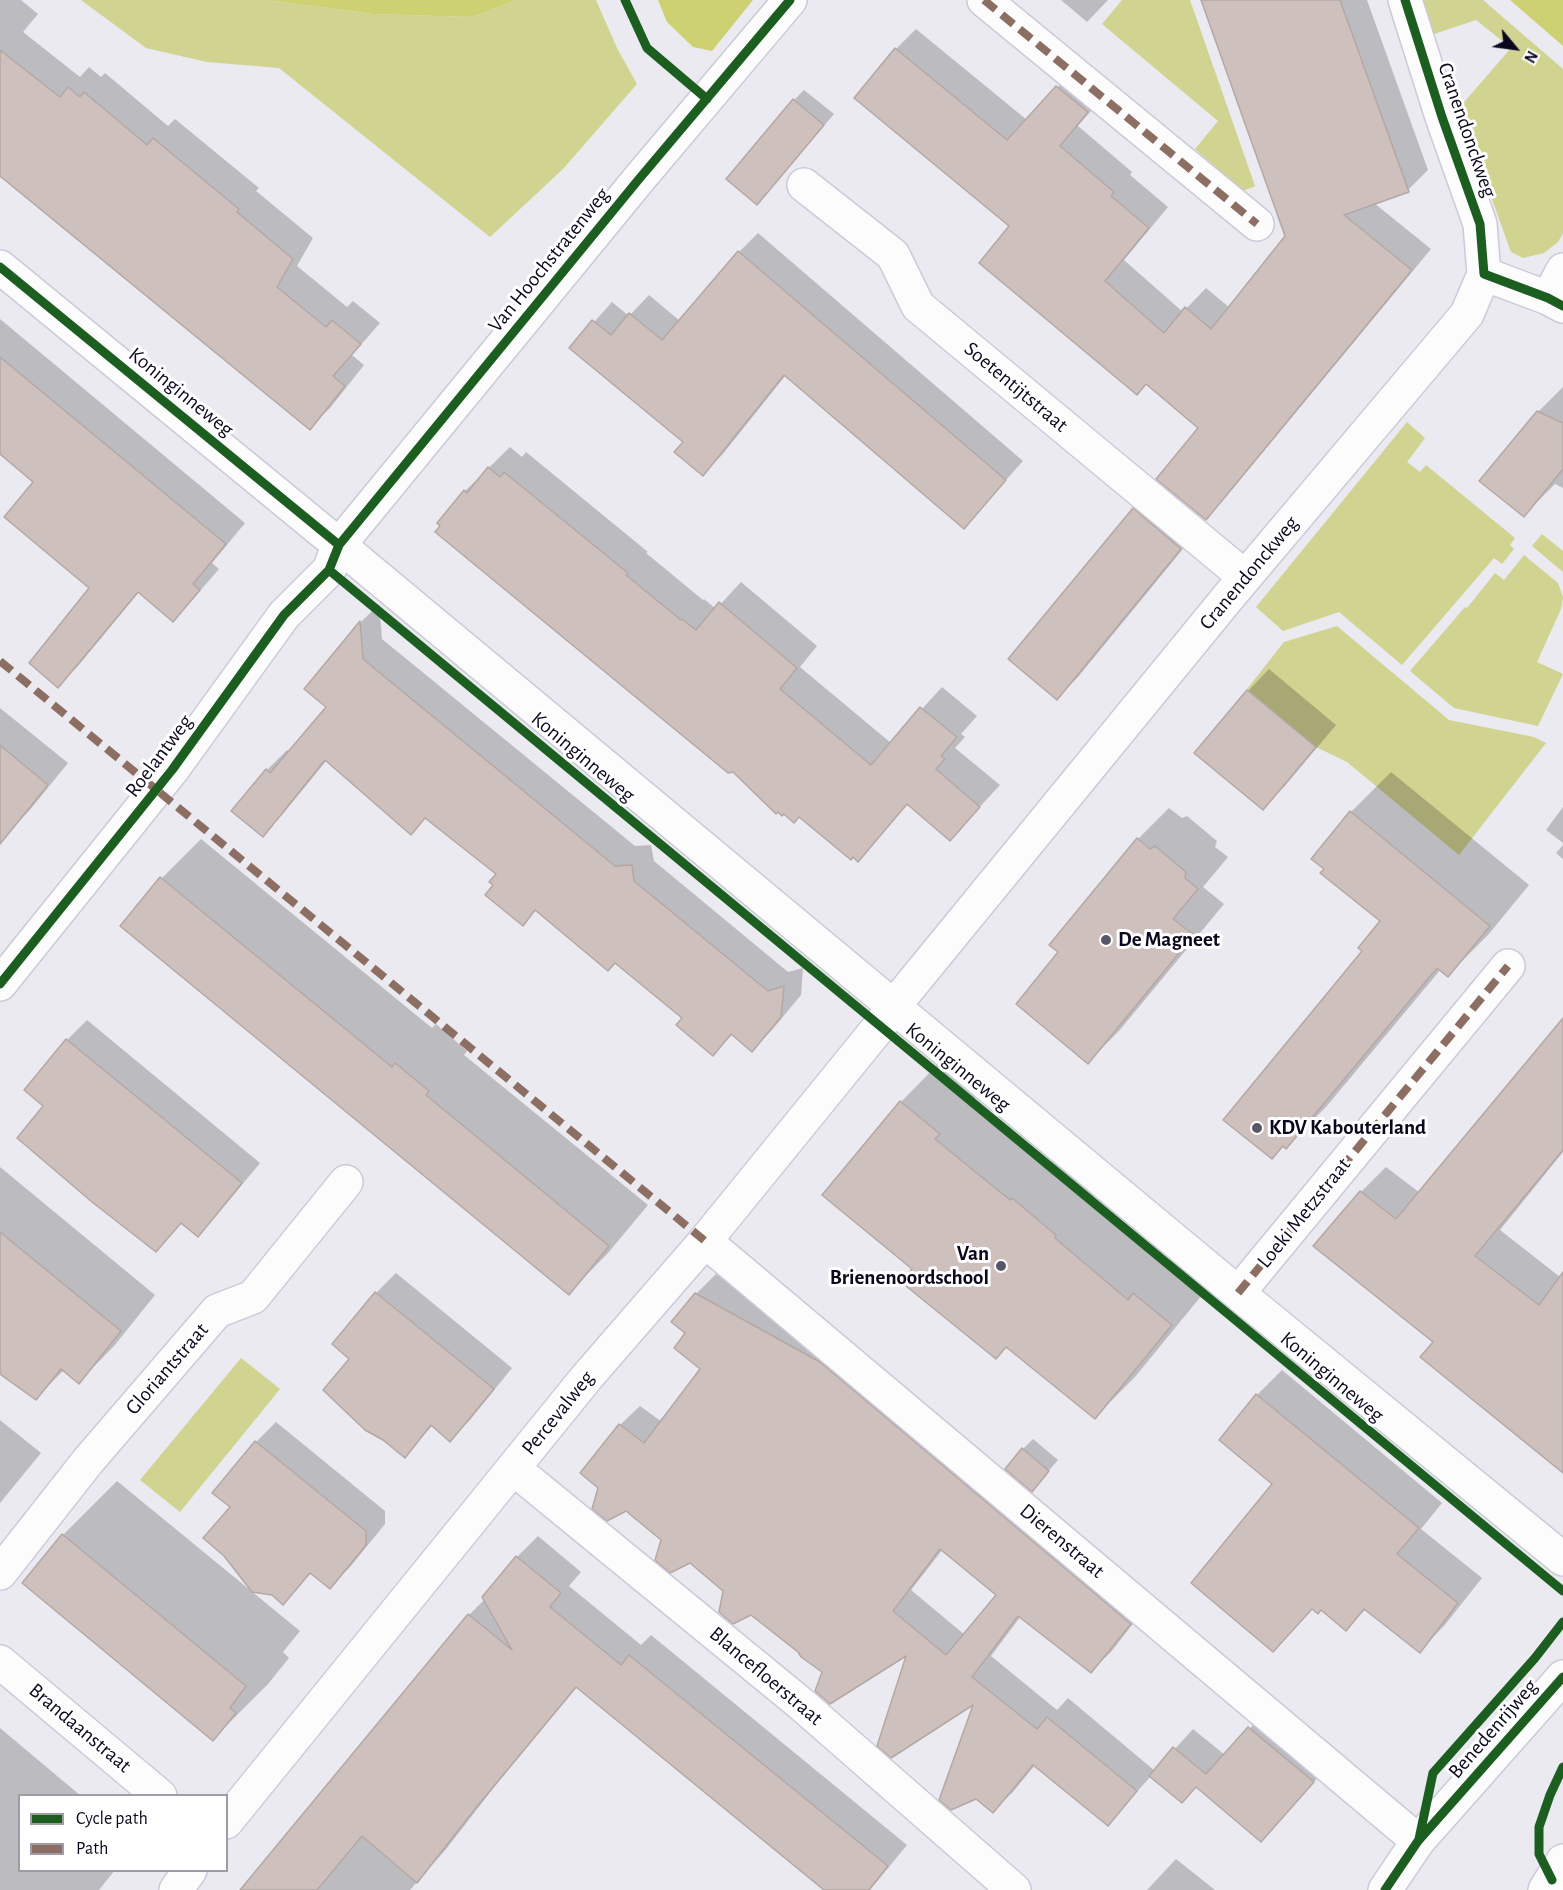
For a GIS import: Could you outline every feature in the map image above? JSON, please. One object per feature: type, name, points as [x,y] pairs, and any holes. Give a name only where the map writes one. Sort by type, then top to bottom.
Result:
[{"type":"street","name":"Van Hoochstratenweg","points":[[339,545],[639,179],[790,0]]},
{"type":"street","points":[[984,0],[1257,224]]},
{"type":"street","name":"Cranendonckweg","points":[[893,1007],[1245,577],[1467,314],[1484,274],[1480,224],[1442,117],[1405,0]]},
{"type":"street","name":"Soetentijtstraat","points":[[804,185],[893,255],[918,306],[1245,577]]},
{"type":"street","name":"Koninginneweg","points":[[0,267],[339,545],[1238,1293],[1563,1559]]},
{"type":"street","points":[[1484,274],[1558,291]]},
{"type":"street","name":"Roelantweg","points":[[0,984],[172,770],[284,615],[329,570],[339,545]]},
{"type":"street","name":"Loeki Metzstraat","points":[[1238,1293],[1508,966]]},
{"type":"street","name":"Percevalweg","points":[[228,1820],[587,1377],[705,1241],[893,1007]]},
{"type":"street","name":"Gloriantstraat","points":[[0,1572],[88,1461],[216,1311],[253,1297],[346,1182]]},
{"type":"street","name":"Dierenstraat","points":[[705,1241],[1418,1841]]},
{"type":"street","name":"Blancefloerstraat","points":[[513,1468],[800,1703],[1014,1890]]},
{"type":"street","name":"Brandaanstraat","points":[[0,1662],[158,1794]]},
{"type":"street","name":"Benedenrijweg","points":[[1385,1890],[1418,1841],[1563,1677]]},
{"type":"street","points":[[1545,1890],[1563,1861]]},
{"type":"street","points":[[176,1890],[189,1872]]},
{"type":"green space","points":[[81,0],[267,0],[373,14],[472,17],[517,0],[596,0],[617,48],[637,84],[563,169],[490,237],[279,68],[207,62],[146,48]]},
{"type":"green space","points":[[267,0],[517,0],[472,17],[373,14]]},
{"type":"green space","points":[[658,0],[753,0],[712,51],[693,47],[667,22]]},
{"type":"green space","points":[[1122,0],[1190,0],[1255,186],[1243,191],[1195,149],[1218,121],[1102,24]]},
{"type":"green space","points":[[1423,0],[1483,0],[1563,69],[1563,233],[1558,242],[1544,253],[1523,258],[1511,252],[1459,108],[1511,48],[1476,20],[1434,34]]},
{"type":"green space","points":[[1510,0],[1563,0],[1563,46]]},
{"type":"green space","points":[[1407,422],[1425,438],[1407,462],[1420,472],[1426,465],[1515,538],[1510,545],[1514,549],[1502,564],[1494,558],[1402,665],[1339,612],[1283,631],[1256,607]]},
{"type":"green space","points":[[1542,534],[1563,551],[1563,572],[1532,546]]},
{"type":"green space","points":[[1524,555],[1558,583],[1563,597],[1561,609],[1537,662],[1563,674],[1538,726],[1454,708],[1410,671],[1495,573],[1504,580]]},
{"type":"green space","points":[[1337,626],[1449,720],[1534,737],[1546,743],[1459,855],[1347,762],[1316,747],[1247,689],[1284,642]]},
{"type":"green space","points":[[241,1358],[280,1389],[180,1512],[140,1480]]},
{"type":"building","points":[[1201,0],[1340,0],[1409,192],[1344,215],[1412,270],[1206,520],[1156,479],[1198,428],[1146,384],[1137,395],[979,263],[1009,226],[854,98],[895,48],[1007,140],[1056,86],[1088,112],[1060,146],[1114,192],[1111,196],[1149,228],[1105,281],[1164,333],[1185,307],[1211,329],[1285,236]]},
{"type":"building","points":[[0,50],[60,97],[68,87],[80,97],[84,92],[147,145],[153,138],[239,209],[237,212],[293,259],[277,287],[326,327],[332,320],[361,344],[333,376],[345,386],[310,430],[0,176]]},
{"type":"building","points":[[793,99],[824,125],[757,205],[726,179]]},
{"type":"building","points":[[738,251],[1006,480],[964,529],[784,375],[703,476],[674,452],[683,442],[569,348],[592,320],[611,335],[629,313],[662,340]]},
{"type":"building","points":[[0,357],[226,544],[193,584],[200,590],[173,622],[138,592],[58,688],[29,663],[89,588],[4,517],[33,482],[0,454]]},
{"type":"building","points":[[1537,411],[1563,423],[1563,469],[1524,517],[1479,481]]},
{"type":"building","points":[[488,467],[500,477],[504,472],[628,573],[626,575],[696,630],[719,602],[797,668],[780,689],[871,765],[920,707],[957,737],[941,756],[945,759],[936,769],[980,807],[950,841],[907,804],[858,862],[853,857],[851,860],[799,817],[794,823],[784,814],[782,816],[778,812],[776,814],[733,772],[728,773],[435,532],[440,526],[437,523],[464,490],[467,493]]},
{"type":"building","points":[[1133,508],[1181,549],[1057,700],[1008,659]]},
{"type":"building","points":[[360,621],[363,659],[615,866],[632,865],[634,881],[768,991],[784,986],[781,1017],[752,1052],[731,1034],[713,1056],[676,1025],[682,1018],[615,963],[608,971],[535,910],[523,926],[485,895],[493,885],[489,882],[496,874],[425,818],[411,835],[325,760],[263,837],[231,811],[266,769],[270,773],[326,707],[304,689]]},
{"type":"building","points":[[1247,690],[1316,747],[1263,810],[1194,753]]},
{"type":"building","points":[[0,745],[48,785],[0,844]]},
{"type":"building","points":[[1350,811],[1490,926],[1448,977],[1437,968],[1286,1149],[1283,1146],[1272,1159],[1223,1120],[1362,951],[1358,948],[1380,921],[1320,873],[1324,869],[1311,859]]},
{"type":"building","points":[[1137,838],[1150,849],[1155,846],[1186,872],[1185,878],[1198,889],[1173,919],[1194,935],[1088,1064],[1016,1004],[1058,952],[1049,945]]},
{"type":"building","points":[[160,877],[392,1067],[395,1063],[429,1091],[426,1095],[609,1246],[569,1295],[120,926]]},
{"type":"building","points":[[1563,1018],[1563,1150],[1475,1256],[1539,1305],[1563,1272],[1563,1473],[1420,1357],[1433,1342],[1313,1246],[1360,1191],[1396,1219]]},
{"type":"building","points":[[66,1039],[242,1183],[198,1237],[181,1223],[156,1252],[92,1202],[17,1138],[43,1106],[24,1090]]},
{"type":"building","name":"Van Brienenoordschool","points":[[900,1101],[940,1134],[935,1139],[1010,1200],[1012,1198],[1128,1300],[1133,1293],[1172,1325],[1095,1419],[1006,1347],[996,1359],[901,1282],[912,1269],[822,1195]]},
{"type":"building","points":[[0,1232],[121,1331],[79,1384],[61,1369],[36,1400],[0,1374]]},
{"type":"building","points":[[375,1292],[494,1389],[450,1442],[431,1425],[405,1458],[383,1440],[365,1430],[323,1390],[349,1359],[332,1344]]},
{"type":"building","points":[[695,1293],[820,1362],[1131,1624],[1091,1673],[1018,1616],[972,1677],[1037,1729],[1047,1717],[1137,1791],[1108,1826],[1033,1765],[993,1813],[976,1799],[951,1810],[939,1800],[973,1705],[891,1758],[877,1746],[906,1656],[830,1704],[815,1691],[822,1672],[751,1615],[733,1624],[719,1612],[723,1591],[690,1563],[670,1573],[655,1560],[661,1540],[626,1511],[607,1521],[592,1509],[598,1488],[580,1473],[619,1424],[644,1443],[700,1369],[674,1348],[685,1333],[671,1322]],"holes":[[[940,1549],[996,1595],[946,1655],[893,1611]]]},
{"type":"building","points":[[1256,1394],[1419,1528],[1397,1554],[1458,1603],[1420,1653],[1364,1609],[1346,1631],[1321,1610],[1318,1614],[1312,1609],[1273,1652],[1191,1583],[1272,1484],[1219,1440]]},
{"type":"building","points":[[255,1441],[366,1531],[366,1545],[330,1589],[310,1573],[283,1605],[272,1595],[252,1592],[224,1556],[203,1538],[230,1507],[212,1493]]},
{"type":"building","points":[[1022,1448],[1049,1471],[1032,1492],[1005,1469]]},
{"type":"building","points":[[62,1534],[246,1686],[230,1708],[236,1713],[213,1741],[22,1583]]},
{"type":"building","points":[[516,1556],[561,1593],[550,1607],[621,1665],[629,1655],[888,1866],[869,1890],[824,1890],[576,1687],[417,1883],[362,1836],[317,1890],[240,1890],[468,1614],[512,1650],[482,1597]]},
{"type":"building","points":[[1248,1727],[1314,1782],[1261,1842],[1196,1787],[1182,1803],[1149,1776],[1173,1747],[1206,1774]]},
{"type":"marked path","points":[[984,0],[1257,224]]},
{"type":"marked path","points":[[0,661],[705,1241]]},
{"type":"marked path","points":[[1238,1293],[1508,966]]},
{"type":"cycle path","points":[[625,0],[647,48],[707,99]]},
{"type":"cycle path","points":[[0,984],[172,770],[284,615],[329,570],[339,545],[639,179],[790,0]]},
{"type":"cycle path","points":[[1405,0],[1442,117],[1480,224],[1484,274],[1563,306]]},
{"type":"cycle path","points":[[0,267],[339,545]]},
{"type":"cycle path","points":[[329,570],[1563,1591]]},
{"type":"cycle path","points":[[1419,1839],[1433,1773],[1535,1658],[1563,1622]]},
{"type":"cycle path","points":[[1385,1890],[1418,1841],[1563,1677]]},
{"type":"cycle path","points":[[1552,1880],[1539,1854],[1539,1827],[1563,1767]]},
{"type":"place","name":"De Magneet","points":[[1106,940]]},
{"type":"place","name":"KDV Kabouterland","points":[[1257,1128]]},
{"type":"place","name":"Van Brienenoordschool","points":[[1001,1266]]}]
